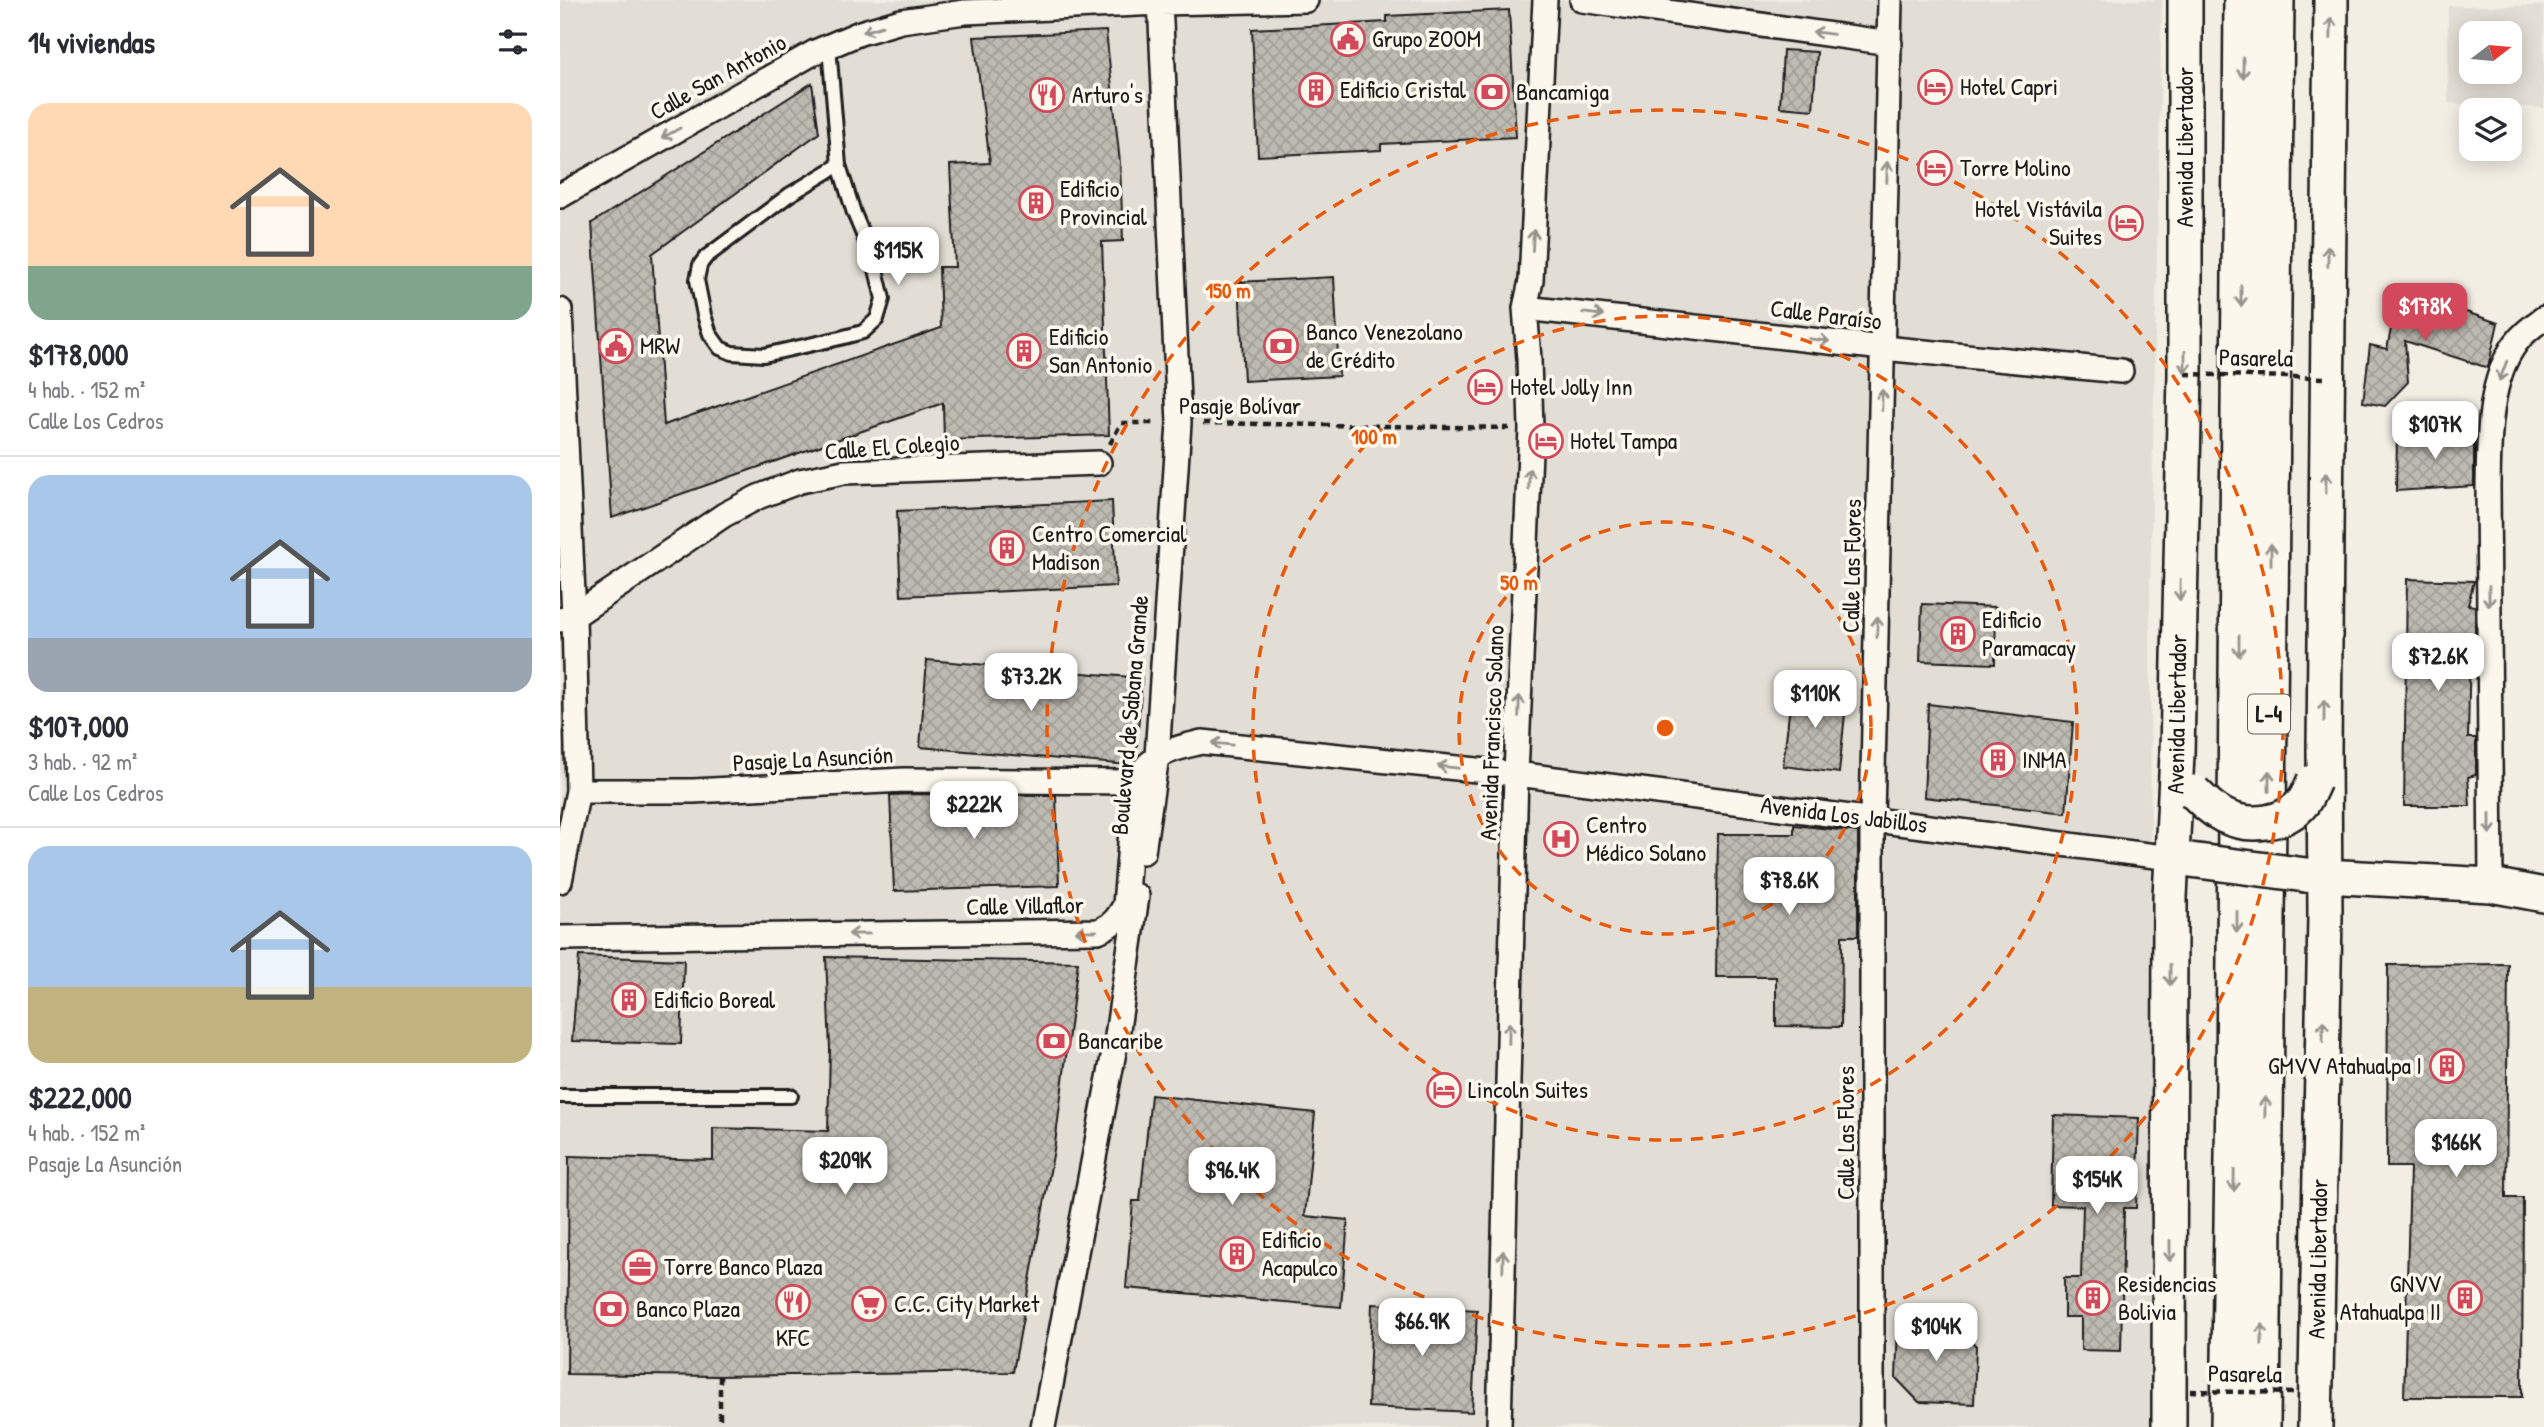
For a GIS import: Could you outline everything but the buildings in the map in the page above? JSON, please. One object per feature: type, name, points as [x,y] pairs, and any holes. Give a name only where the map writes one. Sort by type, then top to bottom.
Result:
[{"type":"main road","name":"Avenida Libertador","points":[[2169,1427],[2180,859],[2177,754],[2185,374],[2185,0]]},
{"type":"main road","name":"L-4","points":[[2230,1427],[2243,0]]},
{"type":"main road","name":"L-4","points":[[2261,1427],[2275,0]]},
{"type":"main road","name":"Avenida Libertador","points":[[2315,1427],[2315,876],[2324,749],[2331,0]]},
{"type":"main road","name":"L-4","points":[[2177,754],[2194,792],[2210,807],[2224,817],[2243,823],[2257,823],[2290,814],[2304,801],[2314,781],[2324,749]]},
{"type":"main road","points":[[2180,859],[2315,876],[2491,886],[2544,895]]},
{"type":"street","name":"Calle San Antonio","points":[[560,196],[829,47],[860,33],[901,21],[965,12],[1160,2],[1306,0]]},
{"type":"street","name":"Avenida Francisco Solano","points":[[1499,1427],[1516,774],[1531,429],[1530,359],[1525,307],[1531,281],[1545,0]]},
{"type":"street","points":[[1582,0],[1891,43]]},
{"type":"street","name":"Calle Las Flores","points":[[1872,1427],[1872,818],[1890,0]]},
{"type":"street","name":"Boulevard de Sabana Grande","points":[[1043,1427],[1117,1037],[1157,756],[1178,423],[1160,2]]},
{"type":"street","name":"Calle Paraíso","points":[[1525,307],[1883,348],[2121,371]]},
{"type":"street","points":[[560,310],[567,618],[578,791],[560,881]]},
{"type":"street","points":[[2491,886],[2489,427],[2496,388],[2515,344],[2544,318]]},
{"type":"street","name":"Calle El Colegio","points":[[567,618],[724,515],[758,497],[800,481],[844,472],[1099,463]]},
{"type":"street","points":[[1135,782],[1143,768],[1157,756],[1175,748],[1202,742],[1516,774]]},
{"type":"street","name":"Avenida Los Jabillos","points":[[1516,774],[2180,859]]},
{"type":"street","name":"Pasaje La Asunción","points":[[578,791],[693,791],[904,780],[1135,782]]},
{"type":"street","name":"Calle Villaflor","points":[[560,938],[1098,931],[1119,918],[1125,905],[1135,782]]},
{"type":"lane","points":[[829,47],[839,165],[873,261],[883,299],[877,319],[863,332],[764,355],[732,353],[720,348],[710,334],[704,315],[697,280],[700,265],[706,257],[789,195],[839,165]]},
{"type":"lane","points":[[560,1096],[791,1097]]},
{"type":"path","name":"Pasarela","points":[[2185,374],[2326,378]]},
{"type":"path","name":"Pasaje Bolívar","points":[[1099,463],[1121,424],[1531,429]]},
{"type":"path","points":[[720,1376],[720,1427]]},
{"type":"path","name":"Pasarela","points":[[2190,1391],[2299,1393]]},
{"type":"shaded area","points":[[560,0],[2162,0],[2150,596],[2153,1427],[560,1427]]},
{"type":"shaded area","points":[[2448,6],[2544,6],[2544,108],[2522,107],[2522,98],[2459,98],[2459,104],[2448,103]]},
{"type":"place","name":"Grupo ZOOM","points":[[1348,39]]},
{"type":"place","name":"Hotel Capri","points":[[1935,87]]},
{"type":"place","name":"Edificio Cristal","points":[[1316,90]]},
{"type":"place","name":"Bancamiga","points":[[1492,92]]},
{"type":"place","name":"Arturo's","points":[[1047,95]]},
{"type":"place","name":"Torre Molino","points":[[1935,168]]},
{"type":"place","name":"Edificio Provincial","points":[[1036,203]]},
{"type":"place","name":"Hotel Vistávila Suites","points":[[2126,223]]},
{"type":"place","name":"MRW","points":[[616,346]]},
{"type":"place","name":"Banco Venezolano de Crédito","points":[[1281,346]]},
{"type":"place","name":"Edificio San Antonio","points":[[1024,351]]},
{"type":"place","name":"Hotel Jolly Inn","points":[[1485,387]]},
{"type":"place","name":"Hotel Tampa","points":[[1546,441]]},
{"type":"place","name":"Centro Comercial Madison","points":[[1007,548]]},
{"type":"place","name":"Edificio Paramacay","points":[[1958,634]]},
{"type":"place","name":"INMA","points":[[1998,760]]},
{"type":"place","name":"Centro Médico Solano","points":[[1561,839]]},
{"type":"place","name":"Edificio Boreal","points":[[629,1000]]},
{"type":"place","name":"Bancaribe","points":[[1054,1041]]},
{"type":"place","name":"GMVV Atahualpa I","points":[[2447,1066]]},
{"type":"place","name":"Lincoln Suites","points":[[1444,1090]]},
{"type":"place","name":"Edificio Acapulco","points":[[1237,1254]]},
{"type":"place","name":"Torre Banco Plaza","points":[[640,1267]]},
{"type":"place","name":"Residencias Bolivia","points":[[2093,1298]]},
{"type":"place","name":"GNVV Atahualpa II","points":[[2465,1298]]},
{"type":"place","name":"KFC","points":[[793,1302]]},
{"type":"place","name":"C.C. City Market","points":[[869,1304]]},
{"type":"place","name":"Banco Plaza","points":[[611,1309]]}]
